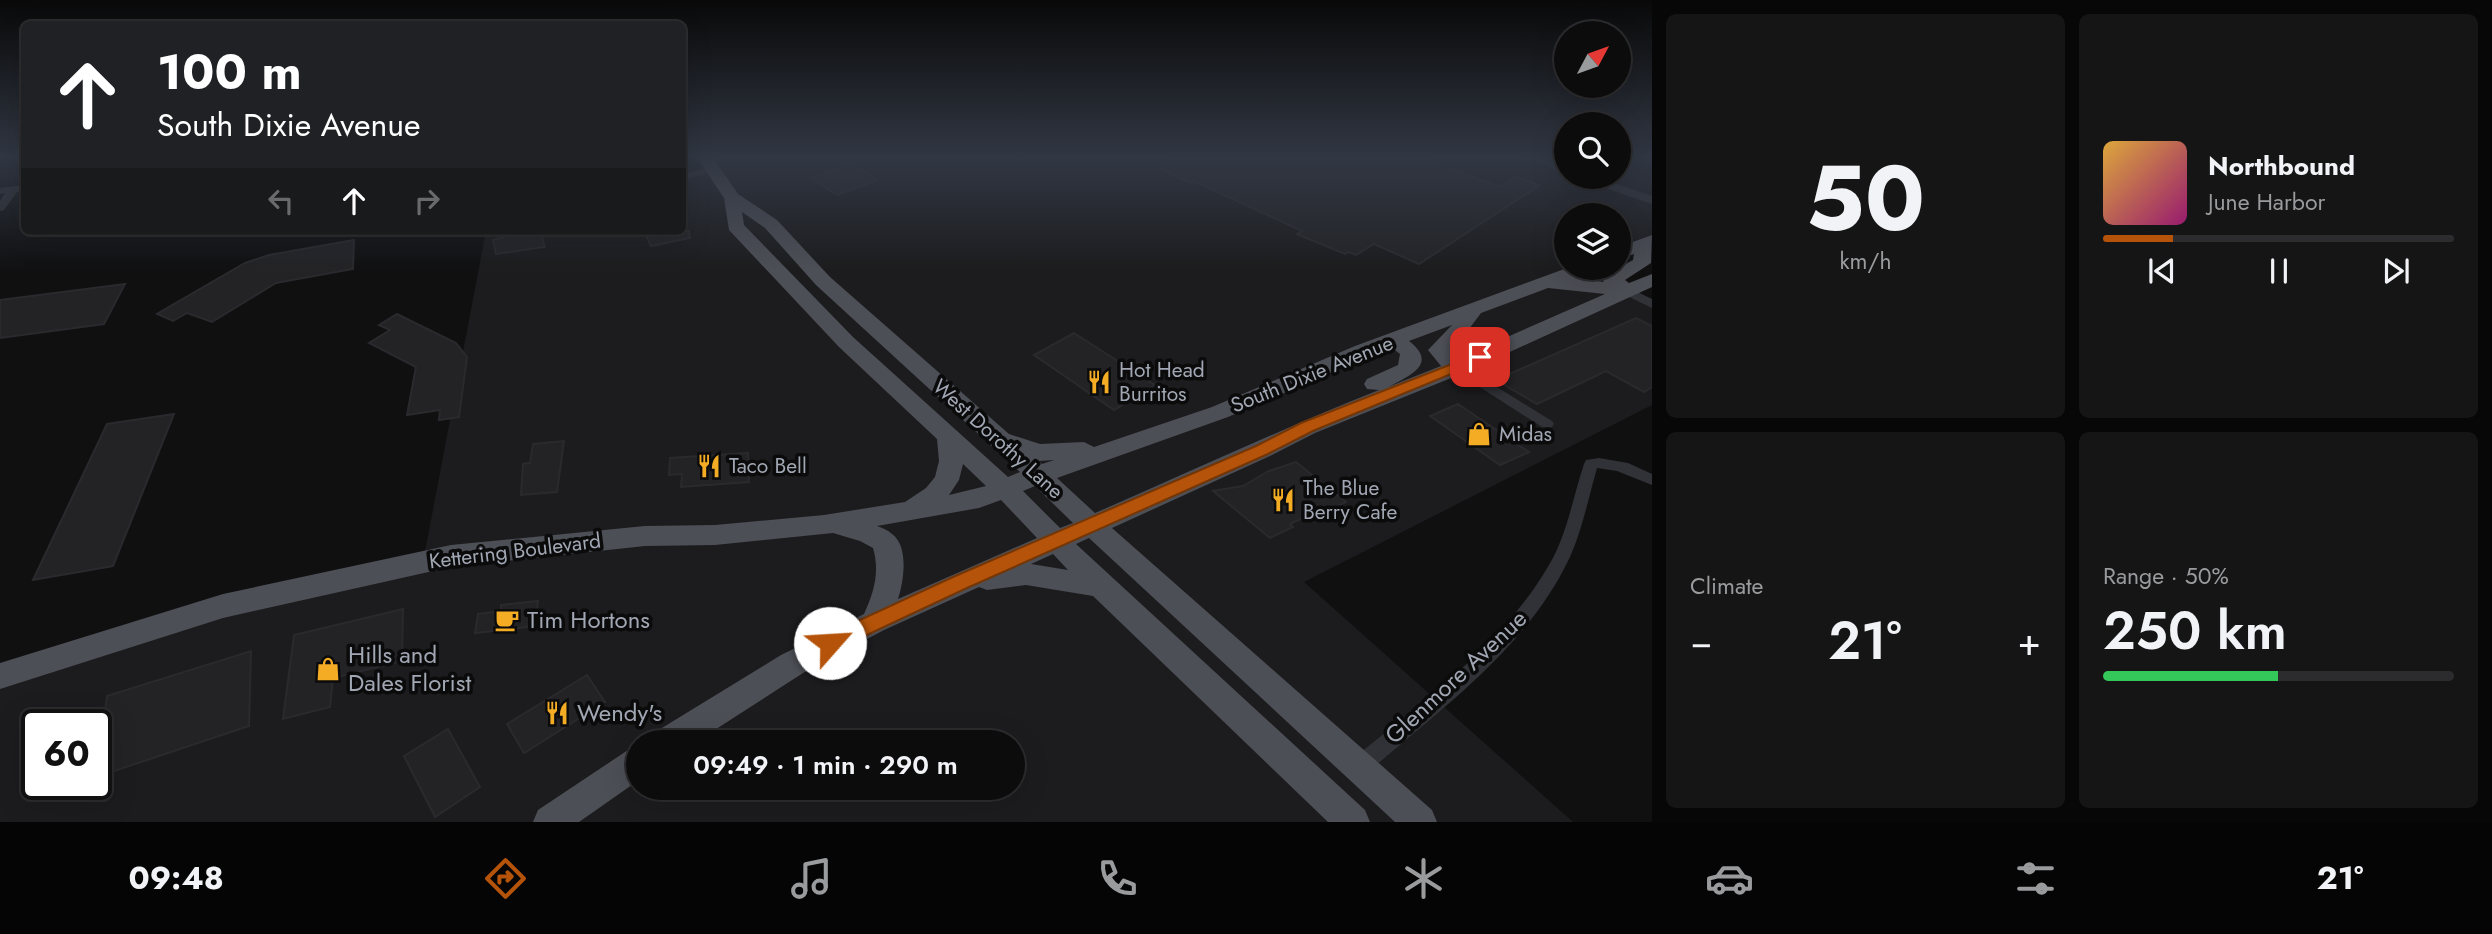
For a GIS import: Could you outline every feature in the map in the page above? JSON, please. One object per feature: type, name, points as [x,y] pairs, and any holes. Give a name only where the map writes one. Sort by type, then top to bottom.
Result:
[{"type":"main road","name":"West Dorothy Lane","points":[[730,194],[771,224],[823,281],[1420,822]]},
{"type":"main road","name":"West Dorothy Lane","points":[[732,198],[735,226],[846,342],[1353,822]]},
{"type":"main road","points":[[1631,249],[1648,242]]},
{"type":"main road","points":[[1627,291],[1612,279],[1642,263],[1648,242]]},
{"type":"main road","points":[[687,730],[792,664],[874,622],[1262,450],[1307,427],[1458,367],[1652,279]]},
{"type":"main road","name":"South Dixie Avenue","points":[[1038,475],[1220,412],[1395,340],[1554,280]]},
{"type":"main road","points":[[1542,285],[1571,283],[1627,291]]},
{"type":"main road","points":[[1458,367],[1443,357],[1439,350],[1479,308]]},
{"type":"main road","points":[[1307,427],[1363,390],[1407,369],[1411,361],[1410,352],[1395,340]]},
{"type":"main road","points":[[993,433],[1019,448],[1038,453],[1115,448]]},
{"type":"main road","points":[[906,513],[931,498],[949,474],[953,461],[948,437]]},
{"type":"main road","name":"Kettering Boulevard","points":[[0,676],[223,606],[451,556],[645,536],[715,535],[824,525],[979,499],[1038,475]]},
{"type":"main road","points":[[824,525],[866,532],[885,542],[892,566],[888,592],[874,622]]},
{"type":"main road","points":[[960,582],[1026,574],[1101,586]]},
{"type":"main road","points":[[550,822],[626,770]]},
{"type":"street","points":[[0,208],[14,194]]},
{"type":"street","points":[[1627,291],[1652,304]]},
{"type":"street","points":[[1458,367],[1547,424]]},
{"type":"street","name":"Glenmore Avenue","points":[[1359,767],[1462,677],[1513,629],[1538,599],[1556,568],[1591,464],[1602,461],[1613,463],[1652,480]]},
{"type":"shaded area","points":[[686,194],[1652,194],[1652,240],[1631,249],[1631,203],[1554,203],[1554,280],[1601,280],[1652,305],[1652,405],[1304,582],[1573,822],[0,822],[0,678],[423,562],[485,235],[686,235]]},
{"type":"building","points":[[1223,194],[1526,194],[1419,264],[1374,244],[1356,255],[1349,252],[1345,254],[1297,234],[1302,231]]},
{"type":"building","points":[[686,231],[689,231],[690,238],[651,246],[646,235],[686,235]]},
{"type":"building","points":[[512,235],[541,235],[545,247],[496,254],[493,240]]},
{"type":"building","points":[[354,240],[353,269],[276,283],[212,322],[187,313],[173,321],[157,314],[245,263],[269,255]]},
{"type":"building","points":[[125,284],[104,324],[0,338],[0,300]]},
{"type":"building","points":[[397,314],[456,343],[467,357],[459,417],[439,420],[440,410],[407,415],[416,367],[369,343],[390,330],[379,325]]},
{"type":"building","points":[[1636,318],[1652,326],[1652,387],[1644,392],[1606,371],[1537,404],[1496,380]]},
{"type":"building","points":[[1074,333],[1155,385],[1114,410],[1034,355]]},
{"type":"building","name":"Midas","points":[[1458,404],[1529,452],[1500,465],[1430,416]]},
{"type":"building","points":[[174,414],[113,566],[33,580],[107,424]]},
{"type":"building","points":[[564,441],[557,492],[521,495],[523,464],[530,463],[533,444]]},
{"type":"building","name":"Taco Bell","points":[[748,453],[749,482],[681,487],[682,474],[669,475],[670,458]]},
{"type":"building","name":"The Blue Berry Cafe","points":[[1296,462],[1346,502],[1323,513],[1319,510],[1290,524],[1293,527],[1270,538],[1213,491],[1243,486],[1269,471]]},
{"type":"building","name":"Tim Hortons","points":[[538,601],[535,626],[475,633],[478,614],[501,611],[501,605]]},
{"type":"building","name":"Hills and Dales Florist","points":[[403,609],[402,661],[333,678],[330,707],[283,719],[294,635]]},
{"type":"building","points":[[251,651],[249,726],[112,772],[112,709],[105,709],[107,696]]},
{"type":"building","name":"Wendy's","points":[[587,675],[605,702],[524,753],[507,724]]},
{"type":"building","points":[[448,729],[480,787],[435,817],[404,756]]},
{"type":"place","name":"Hot Head Burritos","points":[[1099,382]]},
{"type":"place","name":"Midas","points":[[1479,434]]},
{"type":"place","name":"Taco Bell","points":[[709,466]]},
{"type":"place","name":"The Blue Berry Cafe","points":[[1283,500]]},
{"type":"place","name":"Tim Hortons","points":[[507,620]]},
{"type":"place","name":"Hills and Dales Florist","points":[[328,669]]},
{"type":"place","name":"Wendy's","points":[[557,713]]},
{"type":"route","points":[[830,643],[960,582],[1262,450],[1307,427],[1480,357]]}]
